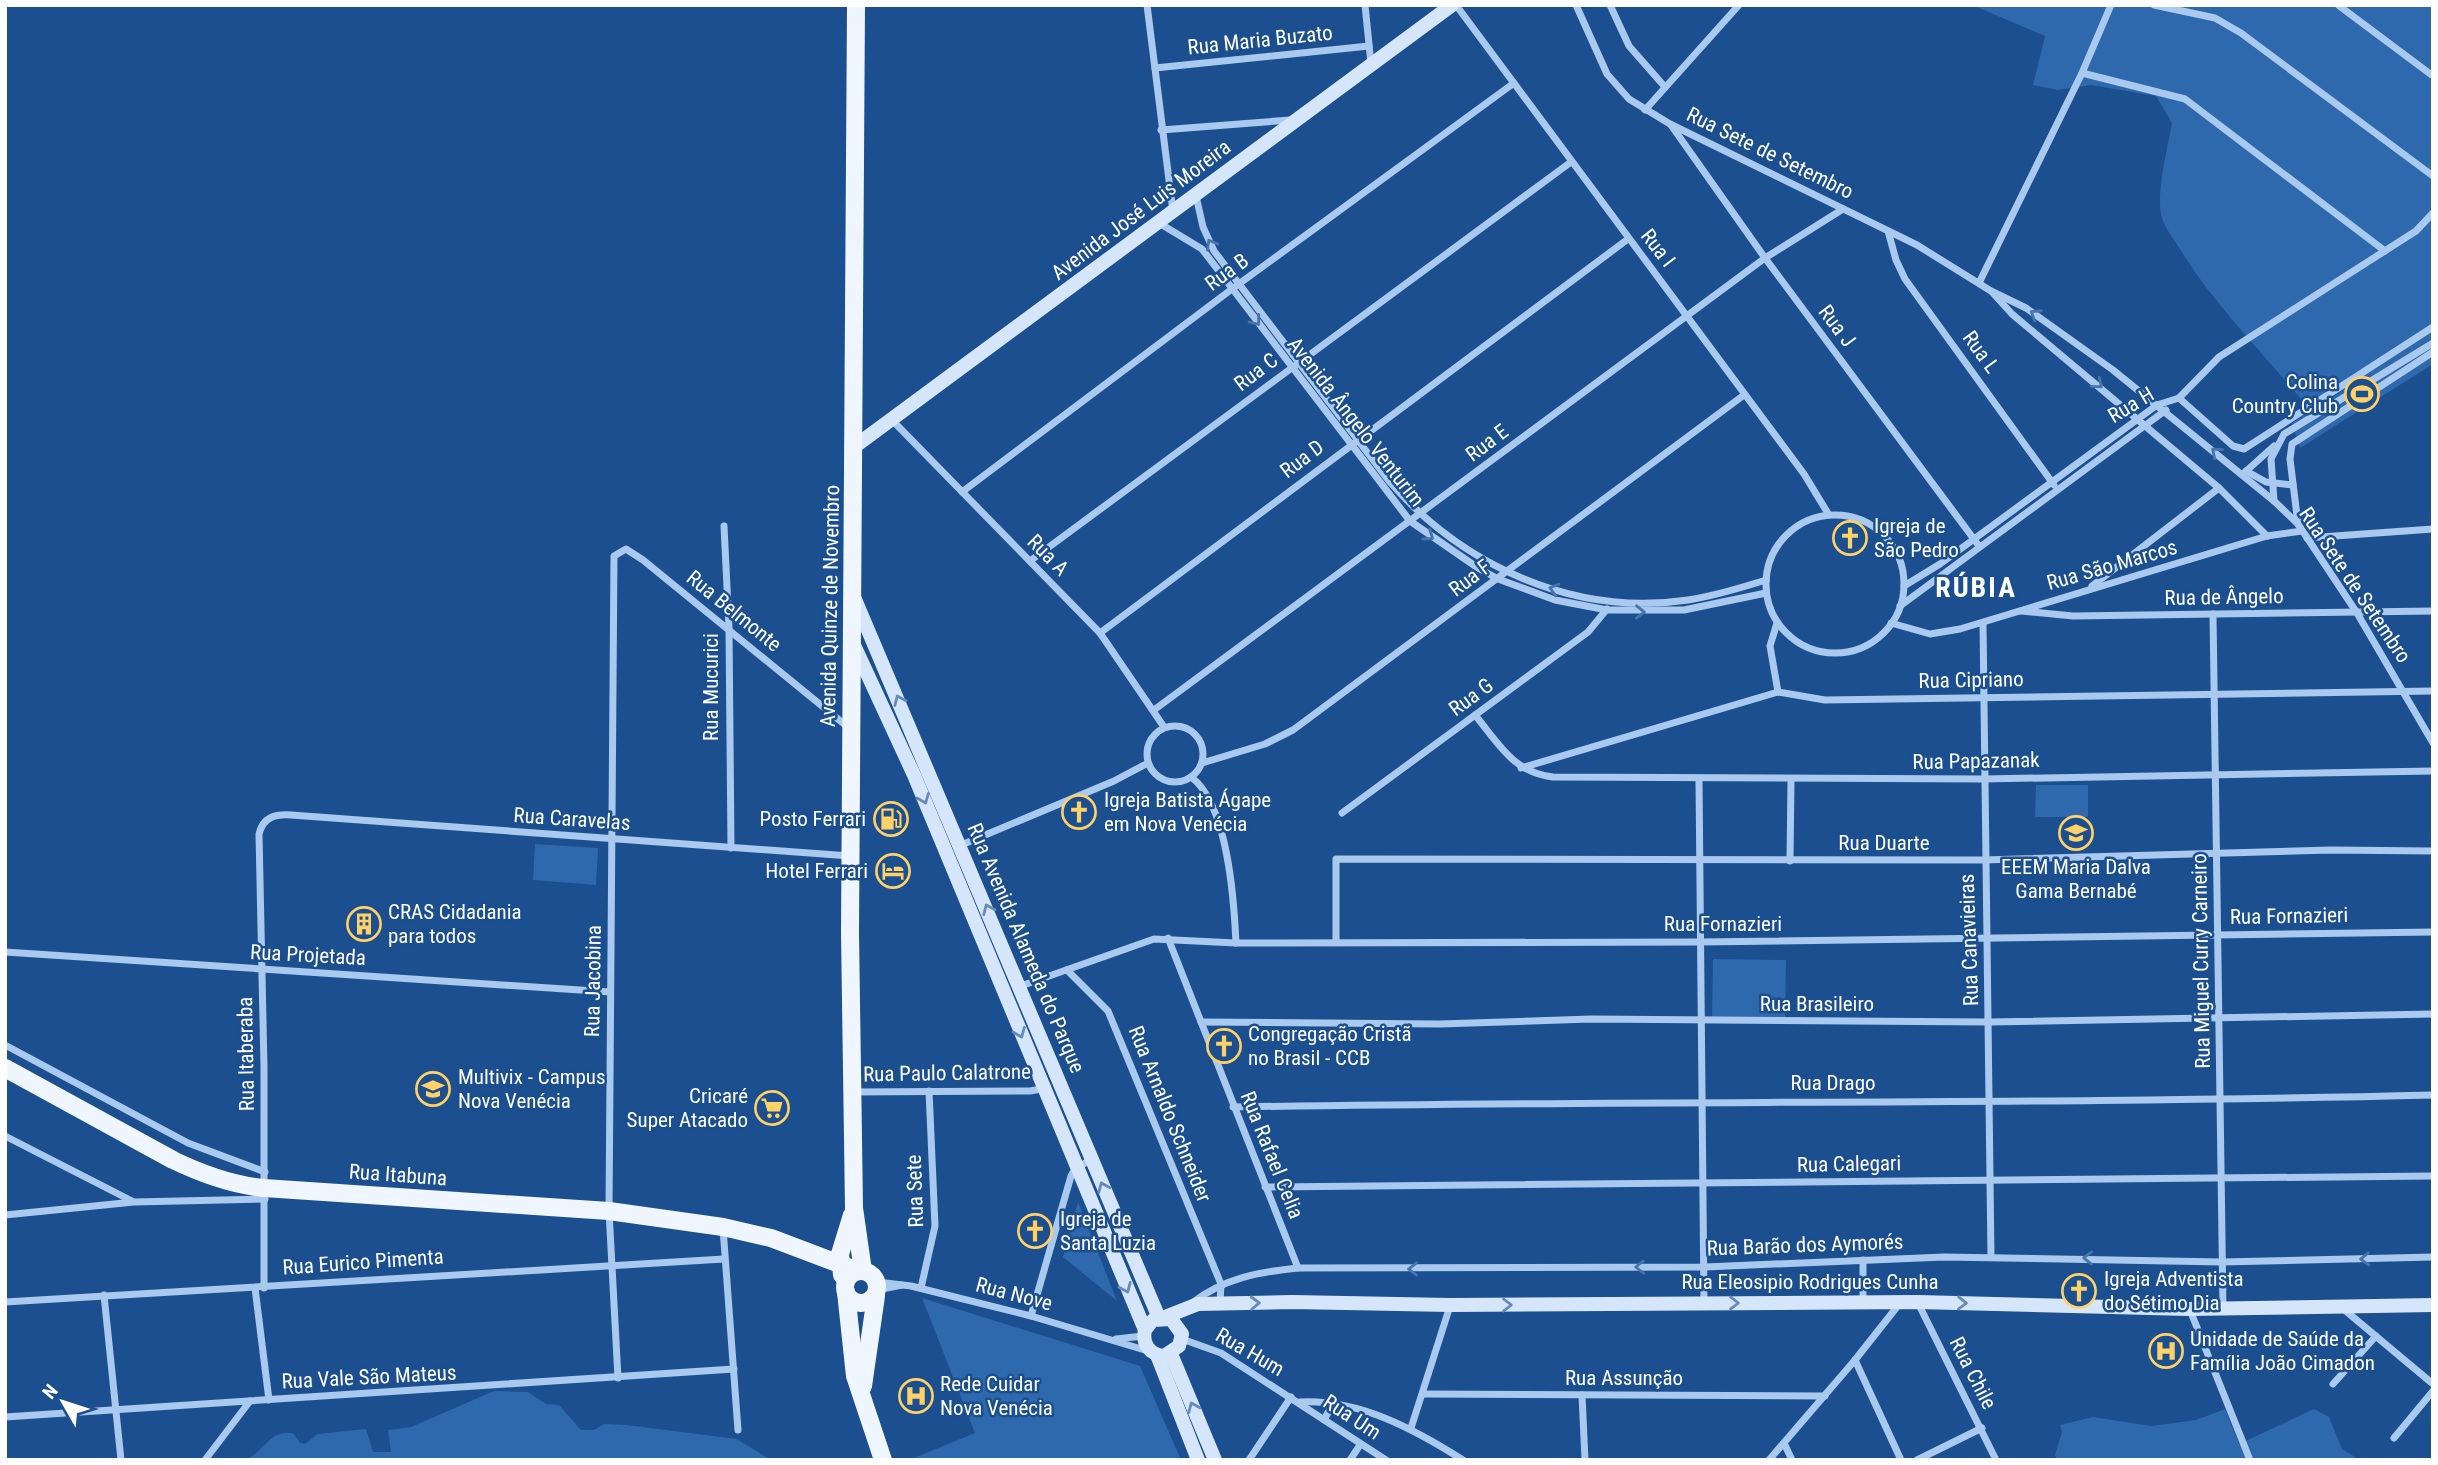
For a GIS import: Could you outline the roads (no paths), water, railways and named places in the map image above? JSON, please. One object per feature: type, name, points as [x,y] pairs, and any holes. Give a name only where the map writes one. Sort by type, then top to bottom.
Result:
[{"type":"main road","name":"Avenida Quinze de Novembro","points":[[856,5],[851,856],[853,1212],[859,1282]]},
{"type":"main road","name":"Rua Itabuna","points":[[5,1068],[197,1171],[265,1186],[609,1211],[723,1227],[778,1240],[811,1252]]},
{"type":"main road","points":[[853,1212],[836,1237],[811,1252],[859,1282]]},
{"type":"main road","points":[[859,1282],[852,1353],[861,1400],[883,1460]]},
{"type":"main road","points":[[859,1282],[861,1400]]},
{"type":"street","points":[[1147,5],[1173,213]]},
{"type":"street","points":[[1365,5],[1371,64]]},
{"type":"street","name":"Avenida José Luis Moreira","points":[[854,447],[1454,5]]},
{"type":"street","name":"Rua I","points":[[1454,5],[1688,316],[1817,492],[1829,515]]},
{"type":"street","name":"Rua Sete de Setembro","points":[[1576,5],[1607,74],[1622,93],[1645,110],[1888,231],[1991,291],[2002,294],[2045,320],[2244,472],[2303,531],[2357,613],[2433,743]]},
{"type":"street","points":[[1610,5],[1629,46],[1665,88]]},
{"type":"street","points":[[1645,110],[1740,5]]},
{"type":"street","points":[[1979,283],[2082,73],[2111,5]]},
{"type":"street","points":[[2154,5],[2215,18],[2241,33],[2433,176]]},
{"type":"street","points":[[2337,5],[2433,76]]},
{"type":"street","name":"Rua Maria Buzato","points":[[1155,68],[1369,46]]},
{"type":"street","points":[[2082,73],[2185,99],[2385,251]]},
{"type":"street","name":"Rua B","points":[[962,492],[1231,289],[1514,83]]},
{"type":"street","points":[[1161,130],[1297,120]]},
{"type":"street","name":"Rua J","points":[[1670,124],[1765,258],[1977,542]]},
{"type":"street","name":"Rua C","points":[[1030,561],[1572,162]]},
{"type":"street","name":"Avenida Ângelo Venturim","points":[[1196,196],[1208,241],[1357,440],[1419,514],[1468,551],[1507,572],[1564,592],[1613,602],[1686,600],[1766,580]]},
{"type":"street","name":"Rua E","points":[[1154,710],[1765,258],[1843,209]]},
{"type":"street","points":[[2170,402],[2179,398],[2219,357],[2416,231],[2433,213]]},
{"type":"street","name":"Avenida Ângelo Venturim","points":[[1158,223],[1202,249],[1349,446],[1410,521],[1498,579],[1555,600],[1607,610],[1684,610],[1766,593]]},
{"type":"street","name":"Rua L","points":[[1888,231],[1896,260],[1905,279],[2054,485]]},
{"type":"street","name":"Rua D","points":[[1100,633],[1628,239]]},
{"type":"street","name":"Rua Sete de Setembro","points":[[1991,291],[1997,301],[2218,488],[2267,536]]},
{"type":"street","points":[[2179,398],[2233,446],[2244,449],[2433,327]]},
{"type":"street","points":[[2293,485],[2272,483],[2244,472],[2289,430],[2433,343]]},
{"type":"street","points":[[2303,531],[2293,485],[2290,450],[2295,440],[2433,352]]},
{"type":"street","name":"Rua F","points":[[1202,763],[1265,744],[1293,730],[1744,395]]},
{"type":"street","name":"Rua H","points":[[2054,485],[2146,426],[2165,412],[2170,402]]},
{"type":"street","name":"Rua H","points":[[1899,607],[1977,542],[2138,419],[2157,405],[2170,402]]},
{"type":"street","name":"Rua A","points":[[891,419],[1100,633],[1164,727]]},
{"type":"street","points":[[2274,501],[2271,459],[2277,443]]},
{"type":"street","points":[[2087,590],[2218,488]]},
{"type":"street","points":[[1829,515],[1847,515],[1866,522],[1882,533],[1894,548],[1902,567],[1903,586],[1899,607],[1891,623],[1880,636],[1864,646],[1846,652],[1827,653],[1808,648],[1792,638],[1777,623],[1766,593],[1769,561],[1791,530],[1808,520],[1829,515]]},
{"type":"street","name":"Rua Mucurici","points":[[724,527],[729,628],[731,848]]},
{"type":"street","name":"Rua São Marcos","points":[[1891,623],[1930,634],[1983,623],[2267,536],[2303,531],[2433,529]]},
{"type":"street","name":"Rua H","points":[[1903,586],[1977,542]]},
{"type":"street","name":"Rua Belmonte","points":[[612,584],[614,556],[626,549],[729,628],[851,730]]},
{"type":"street","name":"Rua Jacobina","points":[[612,584],[609,1211],[618,1378]]},
{"type":"street","name":"Rua Avenida Alameda do Parque","points":[[853,596],[1162,1318]]},
{"type":"street","name":"Rua G","points":[[1342,813],[1588,632],[1613,602]]},
{"type":"street","name":"Rua de Ângelo","points":[[2017,611],[2073,616],[2433,611]]},
{"type":"street","name":"Rua Miguel Curry Carneiro","points":[[2213,614],[2223,1308]]},
{"type":"street","points":[[1777,623],[1770,646],[1778,692]]},
{"type":"street","name":"Rua Canavieiras","points":[[1983,623],[1991,1257]]},
{"type":"street","points":[[853,642],[946,852],[1144,1333],[1160,1354],[1215,1460]]},
{"type":"street","name":"Rua Cipriano","points":[[1521,768],[1778,692],[1825,700],[2433,691]]},
{"type":"street","points":[[1475,715],[1521,768]]},
{"type":"street","points":[[1182,726],[1197,736],[1203,753],[1202,763],[1191,777],[1171,782],[1154,773],[1148,763],[1151,739],[1164,727],[1182,726]]},
{"type":"street","points":[[946,852],[1114,781],[1148,763]]},
{"type":"street","name":"Rua Papazanak","points":[[1521,768],[1536,775],[1553,777],[1791,780],[2433,771]]},
{"type":"street","points":[[1191,777],[1211,803],[1229,865],[1236,943]]},
{"type":"street","points":[[1699,779],[1704,1303]]},
{"type":"street","points":[[1790,861],[1791,780]]},
{"type":"street","name":"Rua Caravelas","points":[[291,815],[851,856]]},
{"type":"street","name":"Rua Itaberaba","points":[[264,1287],[265,1186],[259,834],[270,817],[291,815]]},
{"type":"street","name":"Rua Duarte","points":[[1336,942],[1336,859],[1984,860],[2217,853],[2433,851]]},
{"type":"street","name":"Rua Fornazieri","points":[[1003,992],[1144,942],[1168,938],[1236,943],[1700,942],[2433,932]]},
{"type":"street","name":"Rua Rafael Celia","points":[[1168,938],[1298,1268]]},
{"type":"street","name":"Rua Projetada","points":[[5,952],[610,992]]},
{"type":"street","name":"Rua Arnaldo Schneider","points":[[1067,970],[1108,1011],[1221,1284]]},
{"type":"street","name":"Rua Brasileiro","points":[[1201,1023],[1989,1022],[2433,1014]]},
{"type":"street","points":[[5,1045],[265,1186]]},
{"type":"street","name":"Rua Paulo Calatrone","points":[[852,1092],[1043,1089],[1060,1085]]},
{"type":"street","name":"Rua Sete","points":[[920,1288],[930,1256],[935,1226],[929,1091]]},
{"type":"street","name":"Rua Drago","points":[[1233,1107],[1701,1100],[1990,1101],[2433,1095]]},
{"type":"street","points":[[5,1136],[134,1202]]},
{"type":"street","points":[[1031,1316],[1075,1169],[1092,1159]]},
{"type":"street","name":"Rua Calegari","points":[[1265,1186],[2222,1180],[2433,1176]]},
{"type":"street","points":[[5,1215],[265,1186]]},
{"type":"street","points":[[723,1227],[738,1430]]},
{"type":"street","name":"Rua Barão dos Aymorés","points":[[1187,1306],[1221,1284],[1270,1271],[1298,1268],[1705,1267],[1991,1257],[2222,1262],[2433,1256]]},
{"type":"street","name":"Rua Eurico Pimenta","points":[[5,1302],[254,1288],[464,1272],[724,1259]]},
{"type":"street","points":[[1863,1260],[1863,1304]]},
{"type":"street","name":"Rua Nove","points":[[859,1282],[920,1288],[1115,1339],[1160,1354]]},
{"type":"street","points":[[1220,1304],[1221,1284]]},
{"type":"street","points":[[254,1288],[269,1400]]},
{"type":"street","points":[[104,1295],[121,1460]]},
{"type":"street","name":"Rua Eleosipio Rodrigues Cunha","points":[[1187,1306],[1918,1302],[2189,1309],[2433,1305]]},
{"type":"street","name":"Rua Chile","points":[[1918,1302],[1996,1460]]},
{"type":"street","points":[[1769,1460],[1900,1303]]},
{"type":"street","points":[[1411,1428],[1450,1305]]},
{"type":"street","points":[[1115,1339],[1144,1333],[1162,1318],[1187,1306]]},
{"type":"street","points":[[1160,1354],[1181,1333],[1187,1306]]},
{"type":"street","points":[[2341,1307],[2433,1384]]},
{"type":"street","points":[[2189,1309],[2250,1460]]},
{"type":"street","points":[[1162,1318],[1181,1333]]},
{"type":"street","name":"Rua Hum","points":[[1181,1333],[1221,1353],[1299,1402]]},
{"type":"street","points":[[2333,1384],[2376,1336]]},
{"type":"street","points":[[1160,1354],[1198,1460]]},
{"type":"street","points":[[1855,1360],[1901,1460]]},
{"type":"street","name":"Rua Vale São Mateus","points":[[5,1417],[734,1369]]},
{"type":"street","points":[[2394,1438],[2433,1391]]},
{"type":"street","name":"Rua Assunção","points":[[1423,1394],[1825,1396]]},
{"type":"street","points":[[1582,1395],[1585,1460]]},
{"type":"street","points":[[1250,1460],[1292,1397]]},
{"type":"street","points":[[205,1460],[250,1401]]},
{"type":"street","points":[[1299,1402],[1333,1403],[1411,1428],[1463,1460]]},
{"type":"street","name":"Rua Um","points":[[1299,1402],[1386,1460]]},
{"type":"street","points":[[1324,1420],[1333,1403]]},
{"type":"street","points":[[1917,1460],[1982,1428]]},
{"type":"street","points":[[1784,1443],[1792,1460]]},
{"type":"street","points":[[1350,1460],[1360,1445]]},
{"type":"place","name":"Colina Country Club","points":[[2362,394]]},
{"type":"place","name":"Igreja de São Pedro","points":[[1850,538]]},
{"type":"place","name":"Igreja Batista Ágape em Nova Venécia","points":[[1079,812]]},
{"type":"place","name":"Posto Ferrari","points":[[891,819]]},
{"type":"place","name":"EEEM Maria Dalva Gama Bernabé","points":[[2076,833]]},
{"type":"place","name":"Hotel Ferrari","points":[[893,871]]},
{"type":"place","name":"CRAS Cidadania para todos","points":[[364,924]]},
{"type":"place","name":"Congregação Cristã no Brasil - CCB","points":[[1224,1046]]},
{"type":"place","name":"Multivix - Campus Nova Venécia","points":[[433,1089]]},
{"type":"place","name":"Cricaré Super Atacado","points":[[772,1108]]},
{"type":"place","name":"Igreja de Santa Luzia","points":[[1035,1231]]},
{"type":"place","name":"Igreja Adventista do Sétimo Dia","points":[[2079,1291]]},
{"type":"place","name":"Unidade de Saúde da Família João Cimadon","points":[[2166,1351]]},
{"type":"place","name":"Rede Cuidar Nova Venécia","points":[[916,1396]]},
{"type":"district","name":"RÚBIA","points":[[1976,587]]}]
